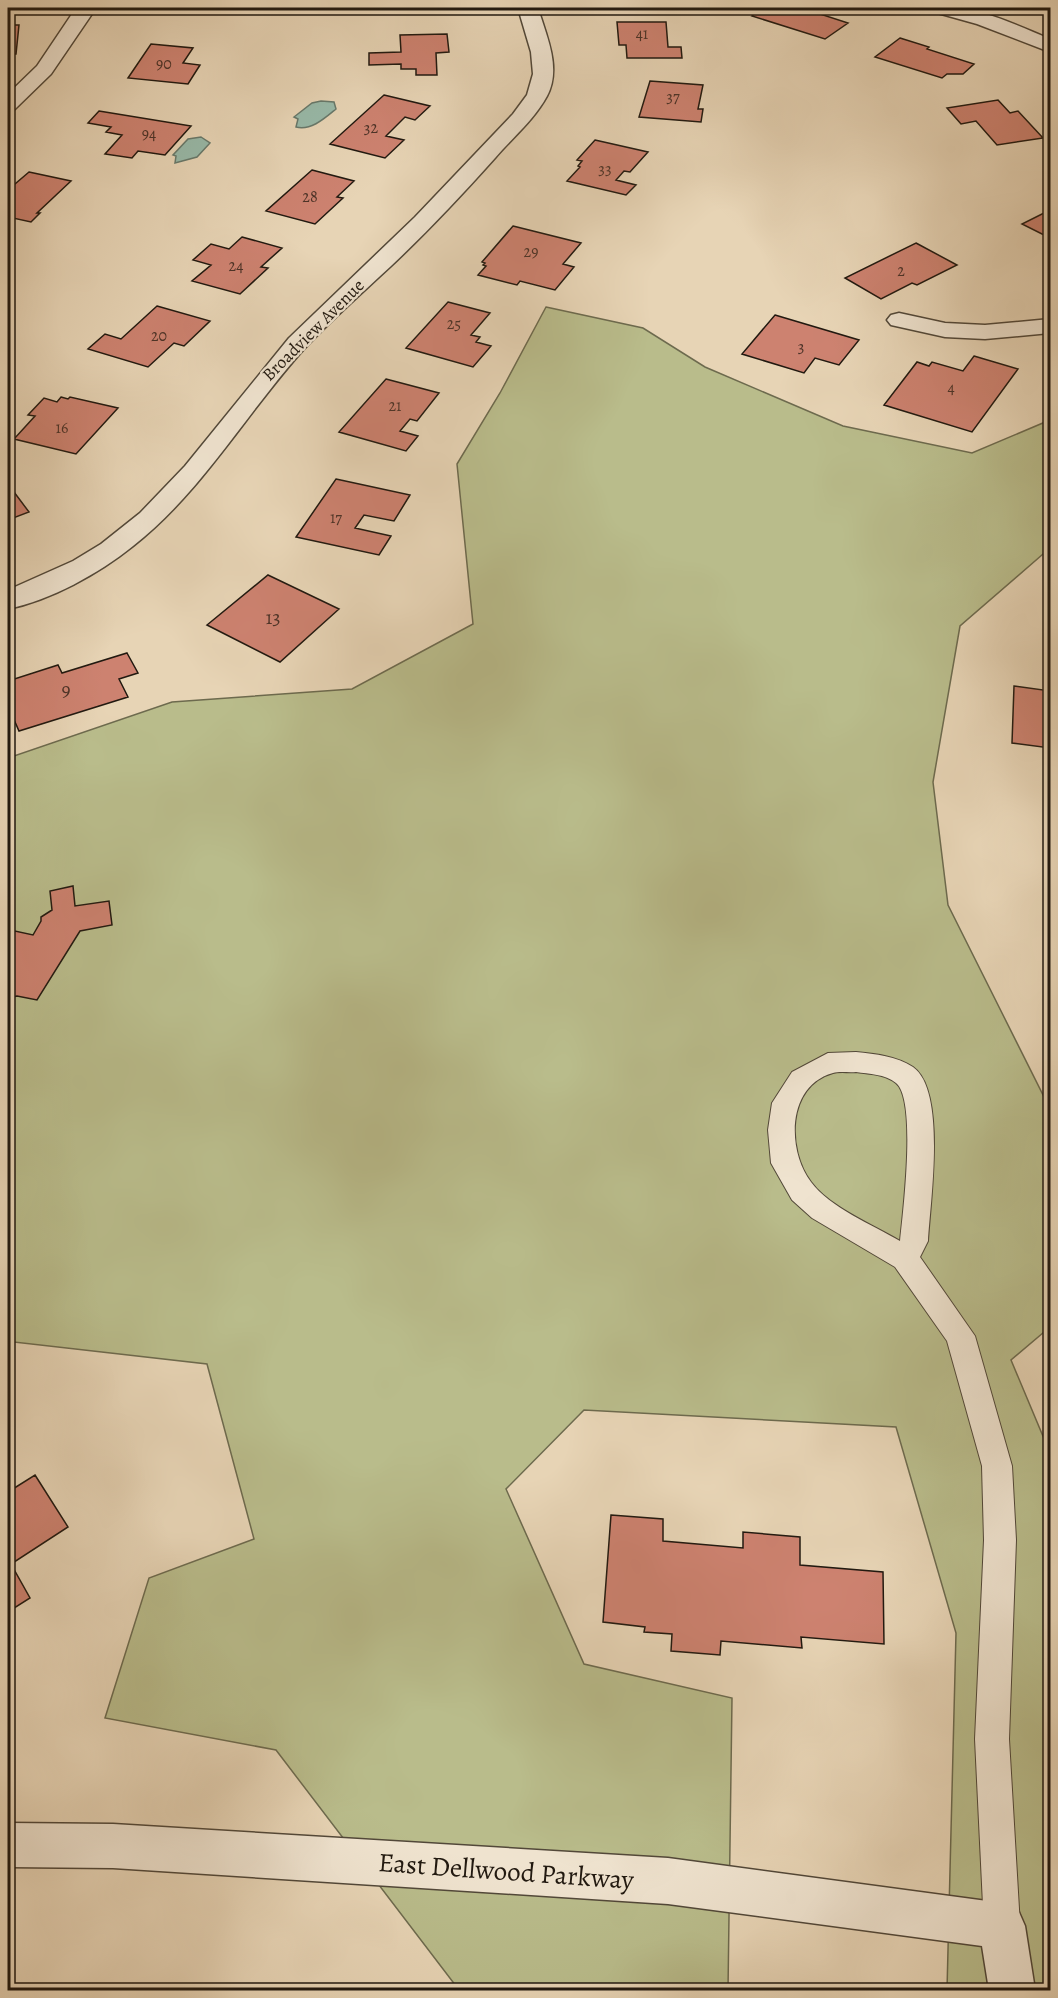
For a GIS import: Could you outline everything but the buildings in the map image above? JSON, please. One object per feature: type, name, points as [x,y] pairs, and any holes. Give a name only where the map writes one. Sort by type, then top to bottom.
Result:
[{"type":"street","points":[[8,105],[44,70],[86,8]]},
{"type":"street","name":"Broadview Avenue","points":[[8,600],[41,589],[86,566],[124,540],[156,513],[216,443],[265,376],[459,185],[518,120],[538,94],[544,75],[544,66],[528,8]]},
{"type":"street","points":[[941,8],[984,20],[1050,46]]},
{"type":"street","points":[[899,320],[945,330],[986,332],[1050,326]]},
{"type":"street","name":"East Dellwood Parkway","points":[[8,1845],[113,1846],[668,1881],[1002,1926]]},
{"type":"street","points":[[1002,1926],[1012,1990]]},
{"type":"lane","points":[[905,1258],[914,1241],[922,1125],[918,1098],[906,1076],[886,1066],[856,1062],[828,1063],[801,1079],[785,1103],[781,1130],[784,1162],[802,1192],[822,1210],[905,1258],[960,1336],[997,1466],[1000,1540],[992,1739],[1002,1926]]},
{"type":"green space","points":[[546,307],[643,328],[705,367],[843,426],[972,453],[1050,420],[1050,548],[960,626],[933,782],[948,905],[1050,1109],[1050,1327],[1011,1360],[1050,1453],[1050,1990],[947,1990],[956,1633],[896,1427],[584,1410],[506,1489],[584,1664],[732,1698],[728,1990],[459,1990],[276,1750],[105,1718],[149,1578],[254,1539],[207,1364],[14,1342],[8,1347],[8,758],[172,702],[352,689],[473,624],[457,464],[500,393]]},
{"type":"shaded area","points":[[334,102],[336,109],[312,125],[296,127],[298,119],[294,117],[312,103]]},
{"type":"shaded area","points":[[201,137],[210,143],[197,157],[175,163],[176,156],[173,155],[188,139]]}]
